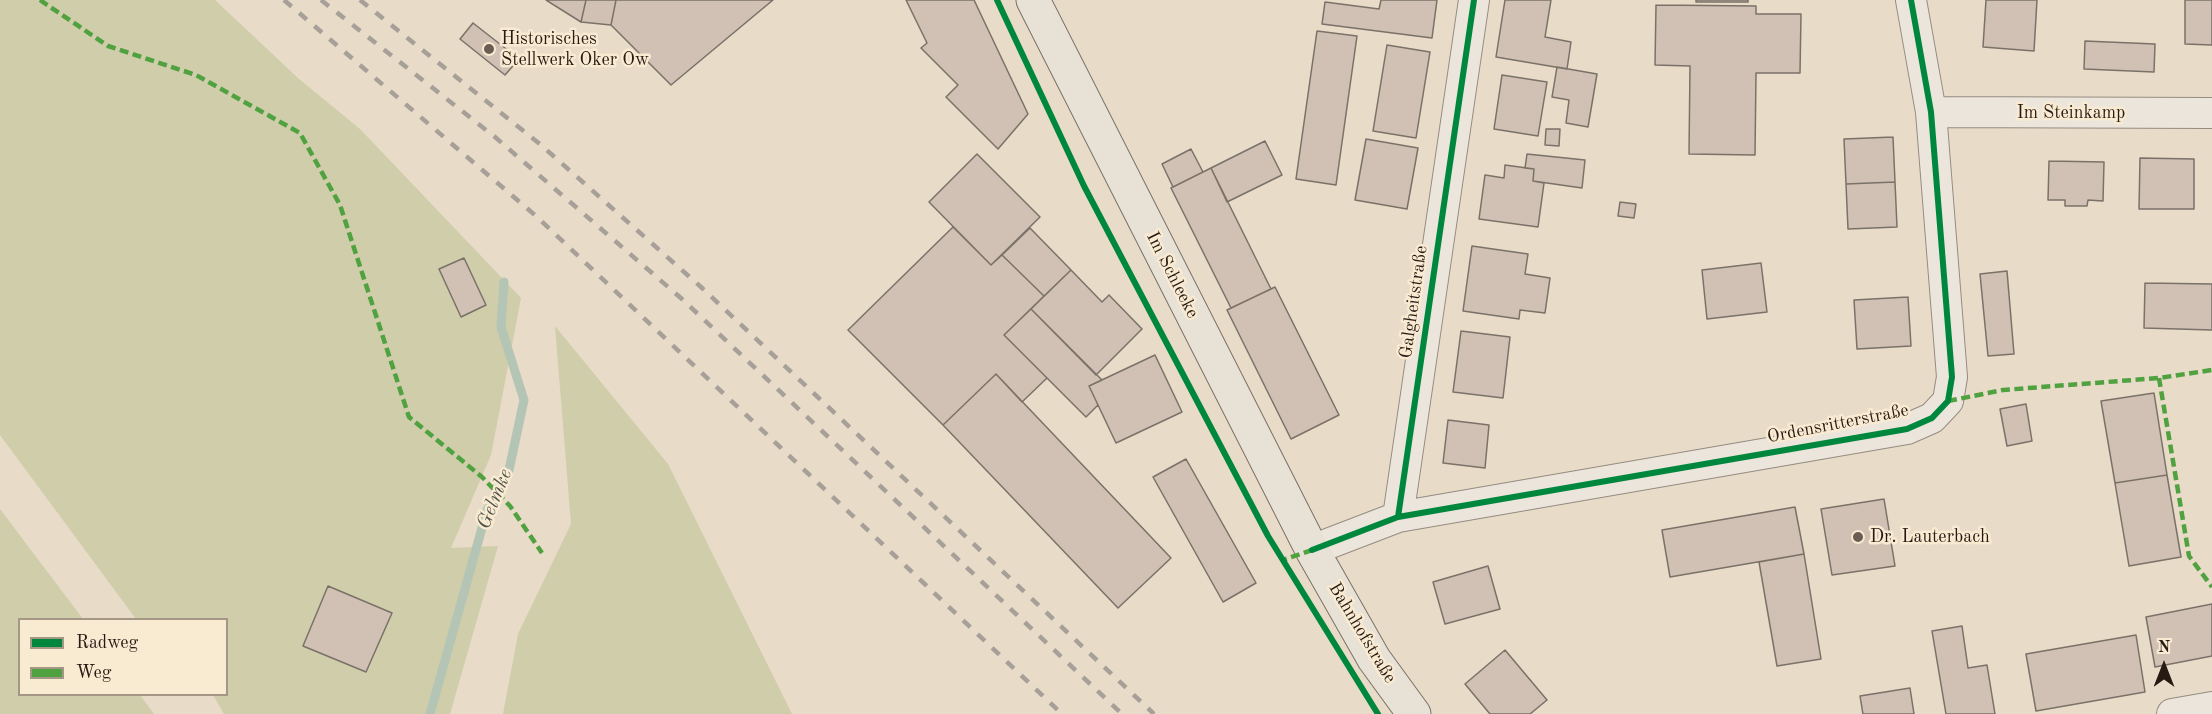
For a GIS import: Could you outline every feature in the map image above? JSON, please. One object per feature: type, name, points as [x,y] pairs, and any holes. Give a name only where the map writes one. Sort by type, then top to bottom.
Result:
[{"type":"main road","name":"Im Schleeke","points":[[1033,0],[1312,550]]},
{"type":"main road","name":"Bahnhofstraße","points":[[1312,550],[1374,659],[1414,714]]},
{"type":"street","name":"Galgheitstraße","points":[[1398,517],[1474,0]]},
{"type":"street","name":"Ordensritterstraße","points":[[1398,517],[1907,429],[1932,418],[1948,401],[1952,377],[1930,112],[1911,0]]},
{"type":"street","name":"Im Steinkamp","points":[[1930,112],[2212,113]]},
{"type":"street","points":[[1312,550],[1398,517]]},
{"type":"street","points":[[2172,714],[2212,707]]},
{"type":"shaded area","points":[[0,0],[215,0],[299,79],[360,129],[521,298],[491,455],[451,548],[498,546],[450,714],[224,714],[214,696],[228,696],[228,618],[135,618],[0,435]]},
{"type":"shaded area","points":[[555,326],[668,464],[792,714],[503,714],[518,634],[571,524]]},
{"type":"shaded area","points":[[0,509],[82,618],[18,618],[18,696],[141,696],[154,714],[0,714]]},
{"type":"building","points":[[546,0],[586,0],[581,22]]},
{"type":"building","points":[[586,0],[616,0],[611,25],[581,22]]},
{"type":"building","points":[[616,0],[773,0],[671,85],[611,25]]},
{"type":"building","points":[[906,0],[974,0],[1028,114],[998,149],[946,97],[958,85],[921,48],[927,43]]},
{"type":"building","points":[[1381,0],[1437,0],[1432,38],[1322,24],[1325,2],[1379,9]]},
{"type":"building","points":[[1505,0],[1551,0],[1545,37],[1571,42],[1567,69],[1496,57]]},
{"type":"building","points":[[1696,0],[1748,0],[1748,2],[1696,2]]},
{"type":"building","points":[[1986,0],[2037,0],[2034,51],[1983,47]]},
{"type":"building","points":[[2185,0],[2212,0],[2212,45],[2185,44]]},
{"type":"building","points":[[1656,5],[1756,6],[1756,14],[1801,14],[1800,73],[1756,73],[1755,155],[1689,154],[1690,66],[1655,65]]},
{"type":"building","name":"Historisches Stellwerk Oker Ow","points":[[473,23],[519,59],[505,75],[460,39]]},
{"type":"building","points":[[1317,31],[1357,36],[1336,185],[1296,179]]},
{"type":"building","points":[[2085,41],[2155,44],[2154,72],[2084,69]]},
{"type":"building","points":[[1387,45],[1430,52],[1416,138],[1373,131]]},
{"type":"building","points":[[1557,67],[1597,74],[1588,127],[1566,123],[1569,100],[1552,97]]},
{"type":"building","points":[[1502,75],[1547,82],[1538,136],[1494,129]]},
{"type":"building","points":[[1546,129],[1560,129],[1559,146],[1545,145]]},
{"type":"building","points":[[1893,137],[1895,182],[1846,184],[1844,139]]},
{"type":"building","points":[[1366,139],[1418,148],[1407,209],[1355,200]]},
{"type":"building","points":[[1265,141],[1282,175],[1227,202],[1211,168]]},
{"type":"building","points":[[1191,149],[1203,172],[1173,187],[1162,164]]},
{"type":"building","points":[[977,154],[1040,217],[991,265],[929,202]]},
{"type":"building","points":[[1527,154],[1585,160],[1582,188],[1533,181],[1534,169],[1525,168]]},
{"type":"building","points":[[2140,158],[2194,159],[2194,209],[2139,209]]},
{"type":"building","points":[[2049,161],[2104,162],[2103,201],[2088,200],[2087,206],[2065,206],[2065,200],[2048,200]]},
{"type":"building","points":[[1505,165],[1534,169],[1533,181],[1544,183],[1538,227],[1479,219],[1485,175],[1504,178]]},
{"type":"building","points":[[1211,168],[1271,289],[1231,308],[1171,188]]},
{"type":"building","points":[[1895,182],[1897,227],[1848,229],[1846,184]]},
{"type":"building","points":[[1620,202],[1636,204],[1634,218],[1618,216]]},
{"type":"building","points":[[953,227],[991,265],[1002,255],[1044,296],[1004,335],[1047,378],[1022,402],[996,374],[943,425],[848,330]]},
{"type":"building","points":[[1030,228],[1071,270],[1044,296],[1002,255]]},
{"type":"building","points":[[1472,246],[1528,254],[1525,274],[1550,278],[1545,313],[1520,310],[1519,319],[1463,311]]},
{"type":"building","points":[[464,258],[486,305],[461,317],[439,269]]},
{"type":"building","points":[[1761,263],[1767,312],[1707,319],[1702,270]]},
{"type":"building","points":[[1071,270],[1102,302],[1109,295],[1142,329],[1096,375],[1031,309]]},
{"type":"building","points":[[2007,271],[2014,354],[1988,356],[1980,274]]},
{"type":"building","points":[[2145,283],[2212,284],[2212,330],[2144,328]]},
{"type":"building","points":[[1275,287],[1339,415],[1291,439],[1227,310]]},
{"type":"building","points":[[1908,297],[1911,346],[1857,349],[1854,300]]},
{"type":"building","points":[[1031,309],[1102,380],[1089,386],[1098,405],[1086,417],[1004,335]]},
{"type":"building","points":[[1461,331],[1510,337],[1503,398],[1453,392]]},
{"type":"building","points":[[1155,355],[1182,412],[1116,443],[1089,386]]},
{"type":"building","points":[[996,374],[1171,558],[1118,608],[943,425]]},
{"type":"building","points":[[2154,393],[2167,475],[2115,483],[2101,401]]},
{"type":"building","points":[[2026,404],[2032,441],[2007,446],[2000,409]]},
{"type":"building","points":[[1448,420],[1489,425],[1485,468],[1443,463]]},
{"type":"building","points":[[1186,459],[1256,583],[1223,602],[1153,477]]},
{"type":"building","points":[[2167,475],[2181,557],[2129,566],[2115,483]]},
{"type":"building","name":"Dr. Lauterbach","points":[[1884,499],[1895,566],[1832,575],[1821,509]]},
{"type":"building","points":[[1795,507],[1804,554],[1670,577],[1662,530]]},
{"type":"building","points":[[1804,554],[1821,659],[1777,666],[1759,562]]},
{"type":"building","points":[[1488,566],[1500,609],[1445,624],[1433,582]]},
{"type":"building","points":[[328,586],[392,613],[366,672],[303,646]]},
{"type":"building","points":[[2212,604],[2212,656],[2155,667],[2146,617]]},
{"type":"building","points":[[1962,626],[1968,668],[1987,665],[1995,714],[1946,714],[1932,631]]},
{"type":"building","points":[[2136,635],[2145,692],[2036,711],[2026,654]]},
{"type":"building","points":[[1505,650],[1547,700],[1530,714],[1490,714],[1465,684]]},
{"type":"building","points":[[1910,688],[1914,714],[1863,714],[1860,696]]},
{"type":"waterway","name":"Gelmke","points":[[430,714],[487,510],[509,470],[524,400],[501,327],[504,282]]},
{"type":"railway","points":[[284,0],[536,216],[1062,714]]},
{"type":"railway","points":[[321,0],[495,137],[682,299],[1122,714]]},
{"type":"railway","points":[[360,0],[541,145],[701,287],[1154,714]]},
{"type":"marked path","points":[[40,0],[108,46],[196,75],[300,133],[340,205],[409,417],[482,477],[510,506],[542,553]]},
{"type":"marked path","points":[[1948,401],[2003,390],[2159,378],[2212,370]]},
{"type":"marked path","points":[[2159,378],[2189,556],[2212,587]]},
{"type":"marked path","points":[[1280,556],[1283,560],[1312,550]]},
{"type":"cycle path","points":[[997,0],[1084,186],[1268,536],[1378,714]]},
{"type":"cycle path","points":[[1398,517],[1474,0]]},
{"type":"cycle path","points":[[1312,550],[1398,517],[1907,429],[1932,418],[1948,401],[1952,377],[1931,112],[1911,0]]},
{"type":"place","name":"Historisches Stellwerk Oker Ow","points":[[489,49]]},
{"type":"place","name":"Dr. Lauterbach","points":[[1858,537]]}]
